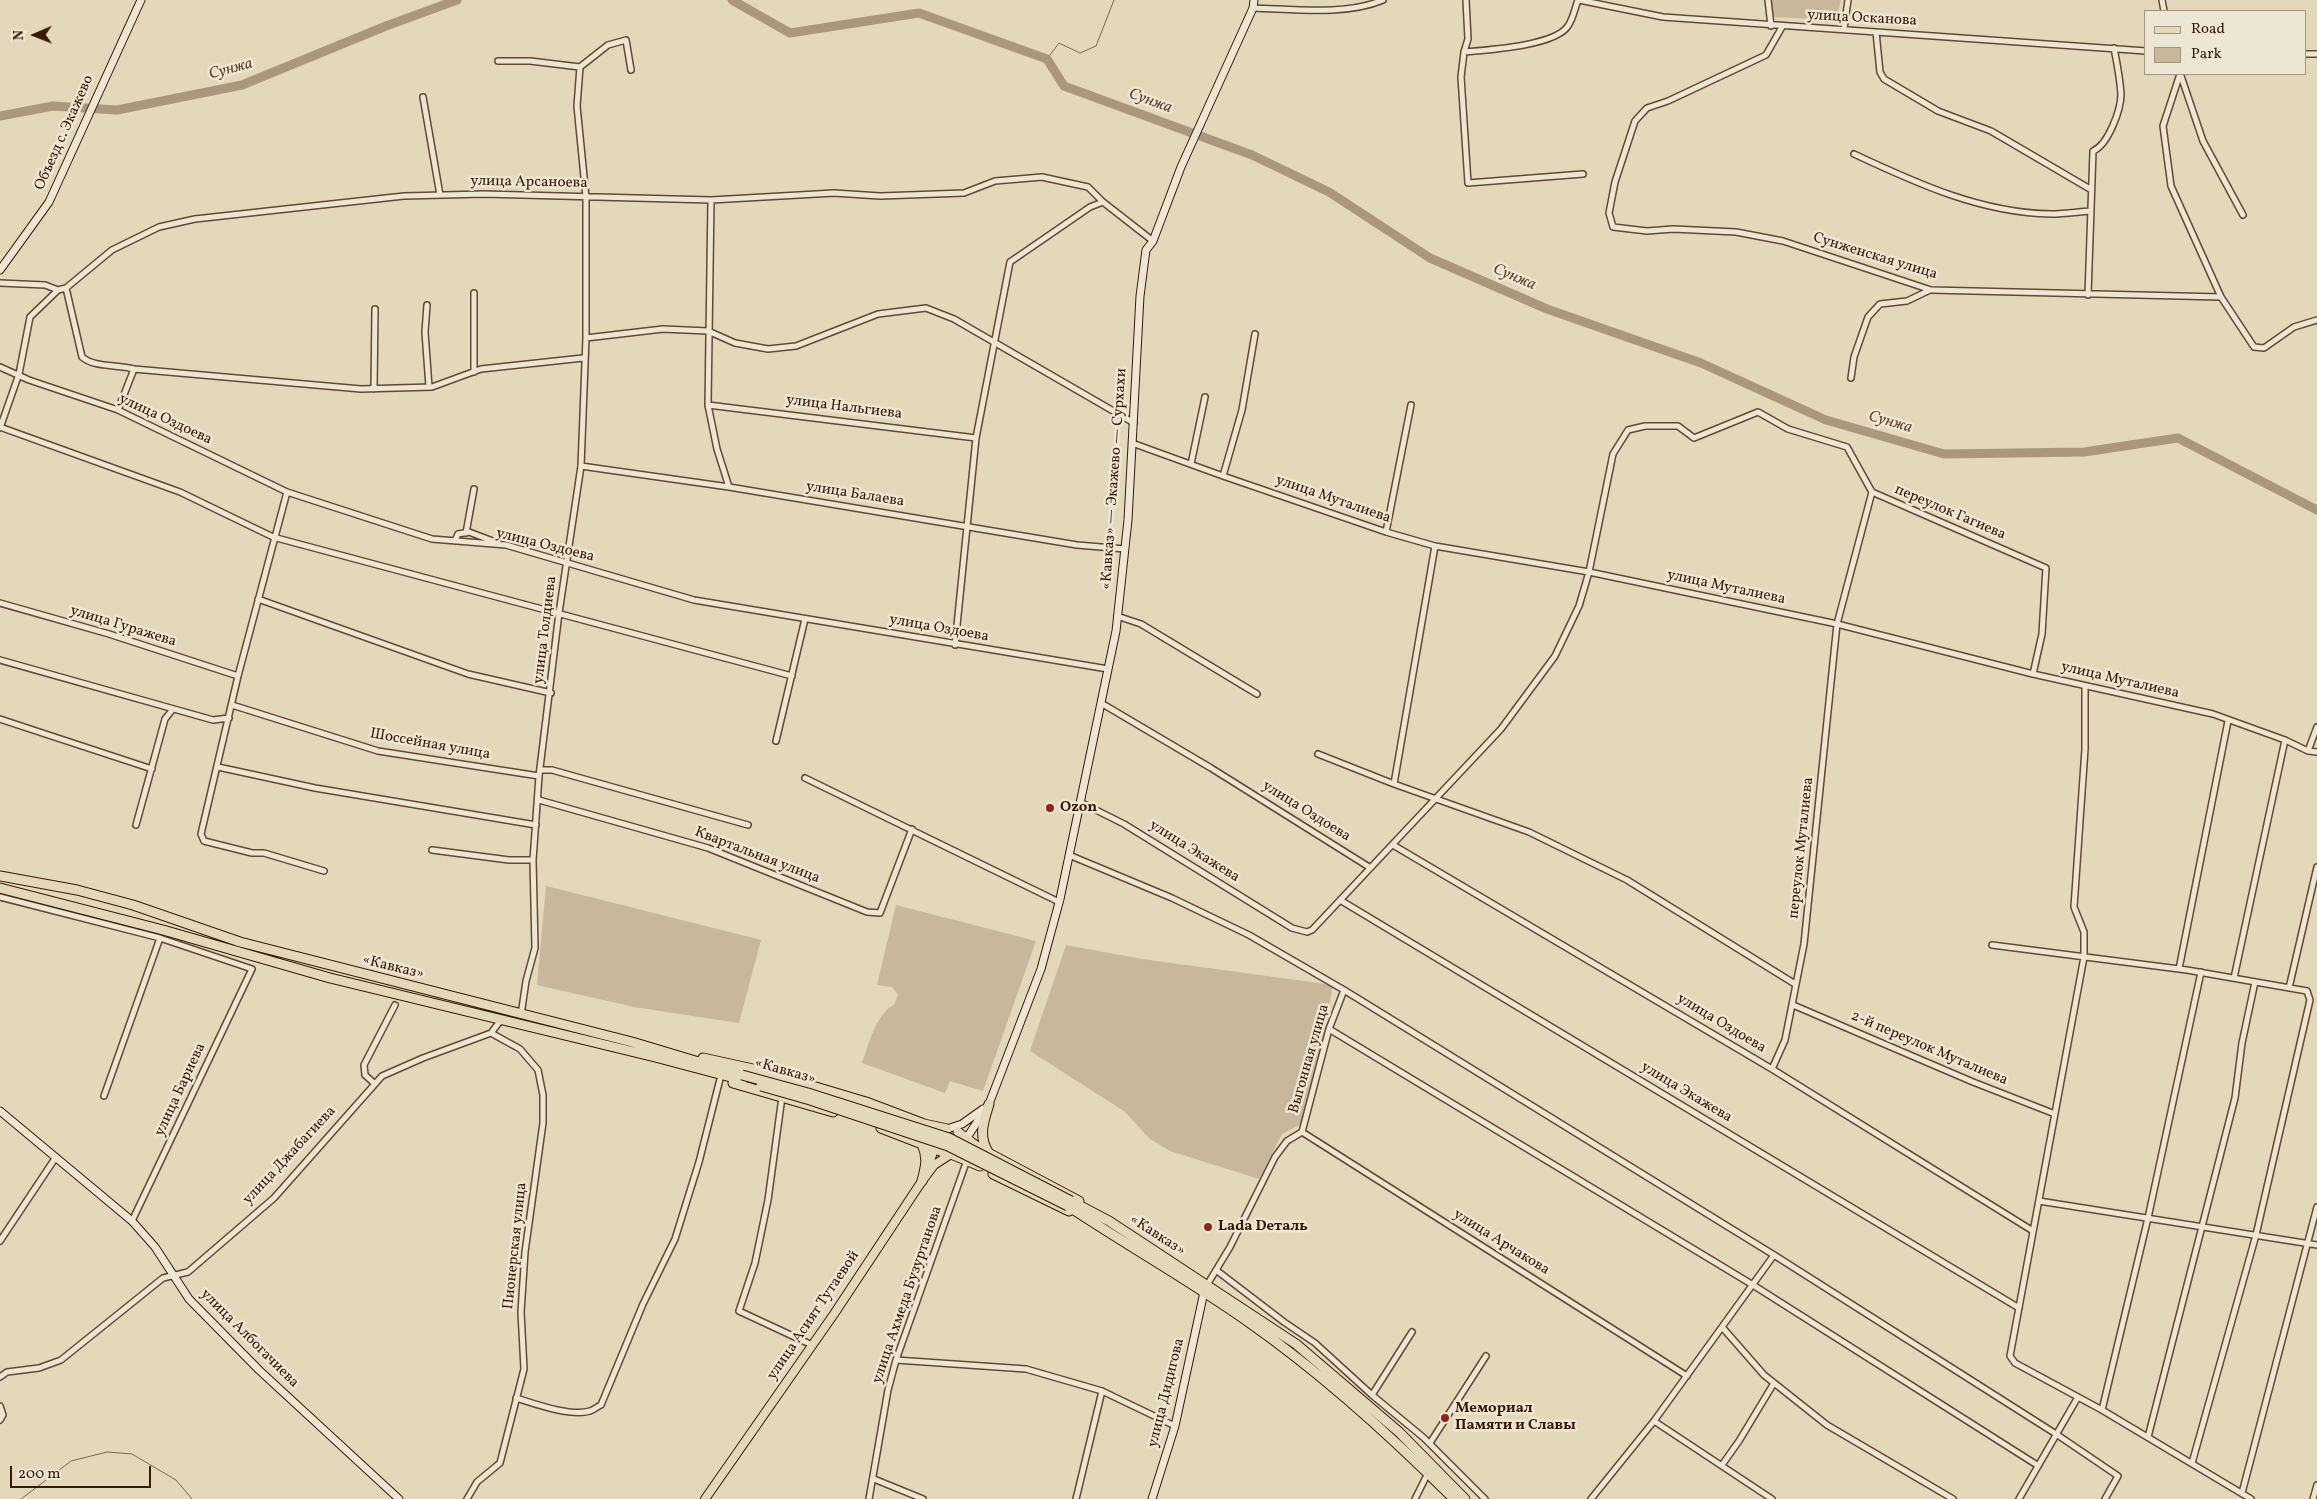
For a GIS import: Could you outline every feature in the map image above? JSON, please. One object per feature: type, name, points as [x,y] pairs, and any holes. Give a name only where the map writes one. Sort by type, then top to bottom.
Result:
[{"type":"highway","name":"«Кавказ»","points":[[0,876],[86,892],[133,905],[240,942],[666,1051],[948,1146],[1109,1221],[1206,1289],[1351,1401],[1454,1499]]},
{"type":"highway","name":"«Кавказ»","points":[[0,888],[163,930],[330,978],[742,1078]]},
{"type":"highway","points":[[666,1051],[762,1071],[866,1102],[924,1124],[946,1129]]},
{"type":"highway","name":"«Кавказ»","points":[[654,1057],[720,1080],[864,1121],[922,1144],[943,1150],[967,1160],[1102,1229],[1296,1344],[1399,1432],[1465,1499]]},
{"type":"highway","points":[[988,1152],[984,1145],[982,1130],[989,1104]]},
{"type":"highway","points":[[958,1132],[988,1152],[1072,1196],[1109,1221]]},
{"type":"highway","points":[[922,1144],[927,1163],[922,1181]]},
{"type":"highway","name":"«Кавказ»","points":[[1069,1204],[1102,1229]]},
{"type":"main road","name":"Объезд с. Экажево","points":[[0,270],[49,202],[141,0]]},
{"type":"main road","points":[[1253,8],[1254,0]]},
{"type":"main road","name":"«Кавказ» — Экажево — Сурхахи","points":[[961,1147],[989,1104],[1041,969],[1059,902],[1108,669],[1125,549],[1134,424],[1140,296],[1146,250],[1153,241],[1180,167],[1253,8]]},
{"type":"main road","points":[[922,1181],[943,1150],[940,1133],[962,1124],[989,1104]]},
{"type":"main road","name":"улица Албогачиева","points":[[0,1111],[132,1221],[155,1247],[174,1274],[188,1299],[259,1370],[399,1499]]},
{"type":"main road","points":[[943,1150],[961,1147],[962,1138],[958,1132],[946,1129]]},
{"type":"main road","name":"улица Асият Тутаевой","points":[[705,1499],[812,1345],[943,1150]]},
{"type":"main road","name":"улица Дидигова","points":[[1152,1499],[1175,1426],[1206,1289]]},
{"type":"street","points":[[1253,8],[1323,10],[1368,5],[1382,0]]},
{"type":"street","points":[[1466,0],[1468,39],[1464,52],[1462,103],[1468,183],[1583,174]]},
{"type":"street","points":[[1464,52],[1514,47],[1542,41],[1568,27],[1579,0]]},
{"type":"street","name":"улица Осканова","points":[[1579,0],[1663,17],[1782,27],[1844,29],[2144,51]]},
{"type":"street","points":[[1768,0],[1770,26]]},
{"type":"street","points":[[1844,29],[1848,0]]},
{"type":"street","name":"Сунженская улица","points":[[1782,27],[1766,54],[1668,101],[1647,108],[1635,121],[1613,190],[1609,213],[1613,227],[1647,231],[1673,229],[1736,232],[1755,235],[1783,241],[1931,290],[2221,297]]},
{"type":"street","points":[[1876,32],[1880,72],[1884,79],[1938,111],[1991,131],[2090,189]]},
{"type":"street","points":[[498,61],[530,61],[580,67],[608,45],[626,40],[631,70]]},
{"type":"street","points":[[2088,295],[2090,189],[2093,151],[2100,148],[2105,142],[2115,120],[2121,96],[2114,48]]},
{"type":"street","name":"улица Толдиева","points":[[521,1015],[526,981],[535,948],[533,860],[539,800],[539,776],[559,613],[568,563],[581,466],[583,358],[586,338],[586,197],[577,106],[580,67]]},
{"type":"street","points":[[2180,75],[2203,141],[2243,215]]},
{"type":"street","points":[[2180,75],[2163,126],[2171,186],[2221,297],[2254,347],[2264,348],[2294,327],[2317,320]]},
{"type":"street","points":[[423,97],[440,195]]},
{"type":"street","points":[[1854,154],[1902,176],[1961,199],[2020,211],[2051,214],[2090,211]]},
{"type":"street","name":"улица Арсаноева","points":[[0,428],[19,374],[30,317],[58,290],[66,288],[112,250],[159,226],[195,219],[404,196],[484,194],[711,200],[834,193],[880,196],[964,193],[996,181],[1042,177],[1088,187],[1103,202],[1153,241]]},
{"type":"street","points":[[711,200],[708,405],[717,449],[729,487]]},
{"type":"street","points":[[955,645],[964,573],[966,526],[976,438],[1010,262],[1090,207],[1103,202]]},
{"type":"street","points":[[0,283],[45,284],[58,290]]},
{"type":"street","points":[[66,288],[82,358],[89,364],[121,365],[134,369],[374,389],[429,387],[481,369],[583,358]]},
{"type":"street","points":[[1851,378],[1854,357],[1868,317],[1880,304],[1907,301],[1931,290]]},
{"type":"street","points":[[474,293],[474,372]]},
{"type":"street","points":[[426,305],[425,332],[429,387]]},
{"type":"street","points":[[586,338],[663,329],[708,331],[735,343],[768,349],[796,346],[878,314],[926,308],[954,318],[1134,424]]},
{"type":"street","points":[[374,389],[375,310]]},
{"type":"street","points":[[1222,476],[1242,410],[1255,334]]},
{"type":"street","name":"улица Оздоева","points":[[0,367],[29,380],[118,410],[287,492],[432,539],[506,545],[694,600],[1108,669]]},
{"type":"street","points":[[118,410],[134,369]]},
{"type":"street","points":[[1191,464],[1205,397]]},
{"type":"street","name":"улица Нальгиева","points":[[708,405],[976,438]]},
{"type":"street","points":[[1386,532],[1411,405]]},
{"type":"street","points":[[1340,900],[1369,866],[1393,845],[1501,729],[1555,656],[1579,606],[1589,572],[1613,454],[1628,430],[1645,426],[1678,426],[1694,438],[1758,412],[1788,429],[1847,447],[1872,492]]},
{"type":"street","points":[[0,428],[180,492],[273,537],[476,593],[559,613],[792,676]]},
{"type":"street","name":"улица Муталиева","points":[[1132,442],[1222,476],[1386,532],[1435,546],[1589,572],[1837,624],[2034,674],[2214,714],[2228,721],[2285,740],[2308,751],[2317,752]]},
{"type":"street","name":"улица Балаева","points":[[581,466],[640,476],[729,487],[1076,545],[1125,549]]},
{"type":"street","points":[[466,533],[474,489]]},
{"type":"street","points":[[287,492],[273,537],[238,676],[202,834],[204,842],[252,853],[264,852],[324,871]]},
{"type":"street","name":"переулок Гагиева","points":[[1837,624],[1872,492],[2046,568],[2042,634],[2034,674]]},
{"type":"street","points":[[455,541],[458,534],[466,533],[506,545]]},
{"type":"street","points":[[1394,784],[1435,546]]},
{"type":"street","points":[[258,599],[468,674],[550,692]]},
{"type":"street","name":"улица Гуражева","points":[[0,604],[109,634],[238,676]]},
{"type":"street","points":[[1117,616],[1141,624],[1257,694]]},
{"type":"street","points":[[776,741],[805,619]]},
{"type":"street","name":"переулок Муталиева","points":[[1772,1069],[1785,1040],[1804,944],[1837,624]]},
{"type":"street","points":[[0,660],[212,720],[229,718]]},
{"type":"street","points":[[2085,686],[2085,750],[2074,907],[2084,932],[2084,957],[2010,1356],[2015,1363],[2102,1410],[2251,1499]]},
{"type":"street","name":"улица Оздоева","points":[[1100,703],[1211,768],[1369,866]]},
{"type":"street","name":"Шоссейная улица","points":[[232,704],[378,751],[539,776]]},
{"type":"street","points":[[136,825],[165,719],[174,709]]},
{"type":"street","points":[[0,719],[152,769]]},
{"type":"street","points":[[2179,968],[2228,721]]},
{"type":"street","points":[[2308,751],[2317,727]]},
{"type":"street","points":[[2234,978],[2285,740]]},
{"type":"street","points":[[1318,754],[1394,784],[1529,832],[1627,880],[1795,984]]},
{"type":"street","points":[[218,767],[315,788],[536,825]]},
{"type":"street","points":[[540,770],[552,770],[748,825]]},
{"type":"street","points":[[805,778],[912,829],[998,874],[1059,902]]},
{"type":"street","name":"Квартальная улица","points":[[539,800],[708,848],[866,912],[880,913],[912,829]]},
{"type":"street","name":"улица Экажева","points":[[1080,802],[1124,824],[1292,928],[1307,932],[1312,930],[1340,900],[2019,1308]]},
{"type":"street","name":"улица Оздоева","points":[[1393,845],[1772,1069],[2033,1231]]},
{"type":"street","points":[[432,850],[509,860],[533,860]]},
{"type":"street","points":[[1069,855],[1172,898],[1241,931],[1344,990],[1774,1255],[2056,1434],[2118,1476],[2105,1499]]},
{"type":"street","points":[[2289,988],[2317,866]]},
{"type":"street","points":[[0,897],[160,938],[116,1068],[104,1096]]},
{"type":"street","name":"улица Бариева","points":[[132,1221],[252,970],[160,938]]},
{"type":"street","points":[[1992,945],[2179,968],[2307,991],[2310,1000],[2256,1235],[2192,1463]]},
{"type":"street","points":[[2102,1410],[2148,1218],[2201,972]]},
{"type":"street","points":[[2148,1437],[2235,1098],[2242,1043],[2255,982]]},
{"type":"street","name":"Выгонная улица","points":[[1206,1289],[1230,1247],[1275,1157],[1287,1141],[1302,1132],[1329,1030],[1344,990]]},
{"type":"street","points":[[375,1084],[365,1075],[364,1064],[395,1005]]},
{"type":"street","name":"2-й переулок Муталиева","points":[[1793,1005],[1972,1082],[2055,1114]]},
{"type":"street","name":"улица Джабагиева","points":[[1,1374],[40,1368],[61,1360],[163,1278],[188,1272],[274,1198],[382,1076],[423,1058],[491,1033],[502,1020]]},
{"type":"street","points":[[1329,1030],[1753,1285],[2037,1465]]},
{"type":"street","name":"Пионерская улица","points":[[467,1499],[477,1482],[500,1463],[524,1369],[521,1312],[525,1252],[543,1123],[543,1095],[538,1070],[520,1049],[491,1033]]},
{"type":"street","points":[[516,1398],[549,1408],[574,1411],[590,1411],[600,1404],[643,1304],[675,1239],[700,1162],[720,1080]]},
{"type":"street","points":[[782,1097],[768,1200],[755,1263],[739,1310],[812,1345]]},
{"type":"street","name":"улица Арчакова","points":[[1302,1132],[1687,1376]]},
{"type":"street","points":[[0,1241],[56,1158]]},
{"type":"street","name":"улица Ахмеда Бузуртанова","points":[[869,1499],[874,1479],[874,1462],[896,1360],[967,1160]]},
{"type":"street","points":[[2039,1201],[2203,1226],[2317,1246]]},
{"type":"street","points":[[2242,1493],[2317,1207]]},
{"type":"street","points":[[1591,1499],[1687,1376],[1774,1255]]},
{"type":"street","points":[[1216,1270],[1315,1343],[1372,1395],[1430,1443],[1485,1499]]},
{"type":"street","points":[[1722,1327],[1764,1375],[1827,1425],[1953,1499]]},
{"type":"street","points":[[1372,1395],[1412,1332]]},
{"type":"street","points":[[1430,1443],[1486,1356]]},
{"type":"street","points":[[896,1360],[1026,1370],[1102,1391],[1175,1426]]},
{"type":"street","points":[[1722,1465],[1740,1441],[1774,1383]]},
{"type":"street","points":[[1076,1499],[1102,1391]]},
{"type":"street","points":[[2019,1499],[2078,1397]]},
{"type":"street","points":[[0,1406],[3,1415],[0,1420]]},
{"type":"street","points":[[1654,1420],[1772,1499]]},
{"type":"street","points":[[1415,1499],[1428,1473]]},
{"type":"street","points":[[874,1479],[923,1499]]},
{"type":"street","points":[[2313,1499],[2317,1485]]},
{"type":"green space","points":[[1771,0],[1841,0],[1836,20],[1773,17]]},
{"type":"green space","points":[[546,886],[761,940],[739,1023],[634,1007],[537,985]]},
{"type":"green space","points":[[896,905],[1036,941],[983,1091],[950,1081],[945,1093],[862,1063],[878,1022],[888,1009],[894,1005],[898,995],[892,987],[877,985]]},
{"type":"green space","points":[[1066,945],[1142,959],[1333,985],[1307,1121],[1282,1134],[1259,1179],[1170,1151],[1150,1139],[1124,1111],[1030,1051]]},
{"type":"waterway","name":"Сунжа","points":[[0,116],[53,106],[117,110],[242,85],[386,26],[457,0]]},
{"type":"waterway","name":"Сунжа","points":[[732,0],[790,33],[919,13],[1047,59],[1064,86],[1252,155],[1329,192],[1430,258],[1547,309],[1701,363],[1826,420],[1944,454],[2084,452],[2178,438],[2317,510]]},
{"type":"waterway","points":[[1047,59],[1059,43],[1080,53],[1096,46],[1114,0]]},
{"type":"waterway","points":[[21,1499],[71,1461],[107,1452],[132,1454],[176,1480],[192,1499]]},
{"type":"place","name":"Ozon","points":[[1050,808]]},
{"type":"place","name":"Lada Dеталь","points":[[1208,1227]]},
{"type":"place","name":"Мемориал Памяти и Славы","points":[[1445,1418]]}]
